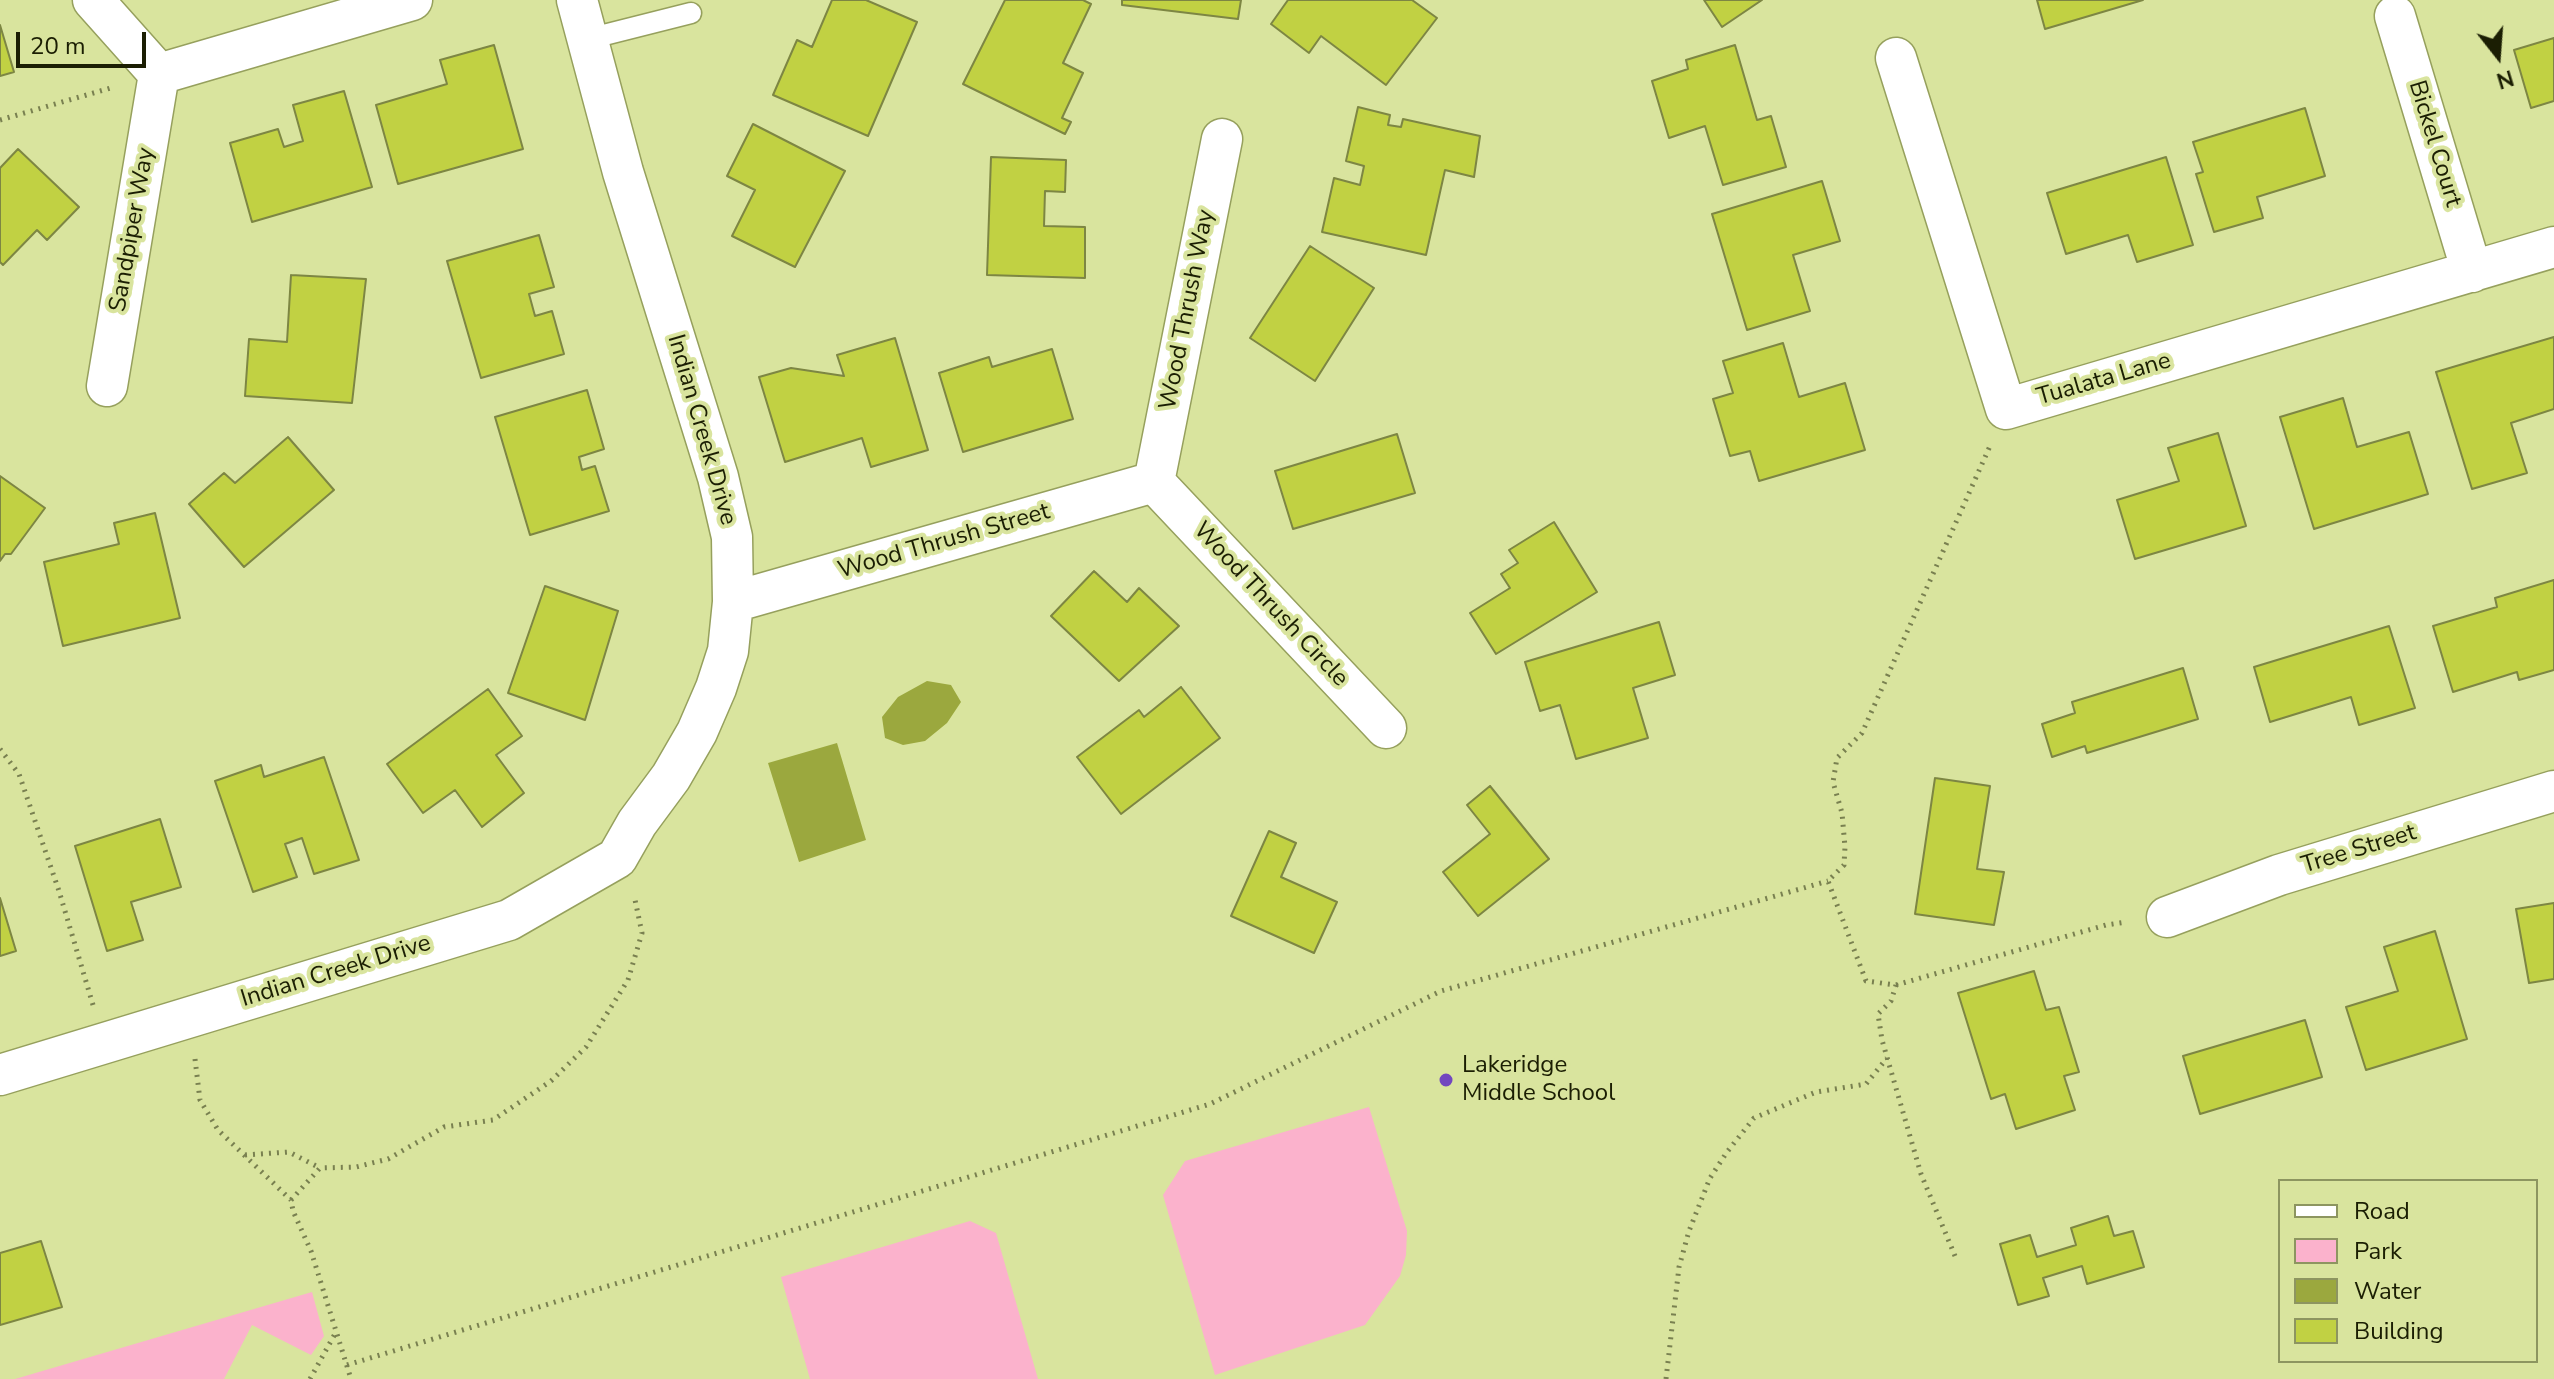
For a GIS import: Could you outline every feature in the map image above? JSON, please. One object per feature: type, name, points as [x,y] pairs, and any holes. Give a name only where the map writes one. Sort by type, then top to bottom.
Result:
[{"type":"street","points":[[93,0],[159,74],[412,0]]},
{"type":"street","name":"Indian Creek Drive","points":[[0,1075],[509,920],[617,858],[637,823],[671,777],[703,717],[728,651],[733,602],[732,537],[718,477],[623,172],[577,0]]},
{"type":"street","name":"Bickel Court","points":[[2394,8],[2472,272]]},
{"type":"street","name":"Tualata Lane","points":[[1896,58],[2006,409],[2554,247]]},
{"type":"street","name":"Sandpiper Way","points":[[107,386],[159,74]]},
{"type":"street","name":"Wood Thrush Way","points":[[1154,482],[1222,139]]},
{"type":"street","name":"Wood Thrush Street","points":[[733,602],[1154,482]]},
{"type":"street","name":"Wood Thrush Circle","points":[[1154,482],[1386,728]]},
{"type":"street","name":"Tree Street","points":[[2167,917],[2279,875],[2554,791]]},
{"type":"lane","points":[[588,39],[691,13]]},
{"type":"path","points":[[0,120],[159,74]]},
{"type":"path","points":[[347,1365],[1210,1104],[1441,991],[1828,881],[1844,865],[1845,856],[1842,813],[1833,782],[1837,758],[1862,733],[2006,409]]},
{"type":"path","points":[[0,749],[19,774],[59,891],[93,1007]]},
{"type":"path","points":[[245,1155],[289,1152],[320,1168],[356,1167],[388,1159],[444,1127],[493,1120],[551,1081],[586,1047],[628,980],[642,933],[633,889],[617,858]]},
{"type":"path","points":[[1828,881],[1866,981],[1896,985],[2106,925],[2167,917]]},
{"type":"path","points":[[1896,985],[1891,1001],[1878,1014],[1887,1057],[1921,1174],[1955,1256]]},
{"type":"path","points":[[176,1021],[194,1052],[200,1100],[218,1130],[291,1200],[311,1251],[351,1379]]},
{"type":"path","points":[[1666,1379],[1675,1292],[1686,1243],[1698,1205],[1727,1152],[1754,1118],[1816,1092],[1866,1084],[1887,1057]]},
{"type":"path","points":[[291,1200],[320,1168]]},
{"type":"path","points":[[310,1379],[336,1331]]},
{"type":"green space","points":[[1369,1107],[1407,1231],[1406,1255],[1400,1276],[1365,1325],[1215,1375],[1163,1195],[1185,1161]]},
{"type":"green space","points":[[970,1221],[996,1233],[1038,1379],[810,1379],[781,1277]]},
{"type":"green space","points":[[312,1292],[324,1336],[311,1355],[252,1325],[224,1379],[15,1379]]},
{"type":"water","points":[[927,681],[951,685],[961,702],[947,723],[925,741],[903,745],[885,738],[882,717],[898,697]]},
{"type":"water","points":[[837,743],[866,840],[799,862],[768,763]]},
{"type":"building","points":[[832,0],[866,0],[917,22],[868,136],[773,95],[797,40],[812,47]]},
{"type":"building","points":[[1005,0],[1083,0],[1091,4],[1063,63],[1083,73],[1062,118],[1071,122],[1065,134],[963,84]]},
{"type":"building","points":[[1122,0],[1241,0],[1238,19],[1122,5]]},
{"type":"building","points":[[1288,0],[1412,0],[1437,18],[1386,85],[1321,36],[1309,53],[1271,24]]},
{"type":"building","points":[[1704,0],[1762,0],[1722,27]]},
{"type":"building","points":[[2037,0],[2143,0],[2045,29]]},
{"type":"building","points":[[0,25],[14,72],[0,76]]},
{"type":"building","points":[[2554,38],[2554,101],[2531,108],[2514,50]]},
{"type":"building","points":[[494,45],[523,149],[398,184],[376,105],[447,84],[440,60]]},
{"type":"building","points":[[1735,45],[1757,120],[1771,116],[1786,167],[1723,185],[1705,126],[1669,138],[1652,81],[1688,69],[1686,60]]},
{"type":"building","points":[[344,91],[372,187],[252,222],[230,143],[278,129],[284,147],[303,141],[293,105]]},
{"type":"building","points":[[1358,107],[1390,115],[1388,125],[1401,127],[1403,119],[1480,136],[1474,177],[1445,170],[1426,255],[1322,232],[1334,178],[1360,185],[1364,166],[1346,161]]},
{"type":"building","points":[[2305,108],[2325,176],[2257,197],[2263,218],[2214,232],[2196,174],[2203,172],[2193,142]]},
{"type":"building","points":[[753,124],[845,171],[795,267],[732,236],[755,190],[727,176]]},
{"type":"building","points":[[18,149],[79,207],[47,240],[37,230],[3,265],[0,262],[0,168]]},
{"type":"building","points":[[991,157],[1066,160],[1065,192],[1045,191],[1044,226],[1085,227],[1085,278],[987,275]]},
{"type":"building","points":[[2166,157],[2193,245],[2137,262],[2128,235],[2066,254],[2047,193]]},
{"type":"building","points":[[1822,181],[1840,241],[1793,255],[1810,311],[1747,330],[1712,214]]},
{"type":"building","points":[[539,235],[554,287],[529,294],[535,316],[552,311],[564,354],[481,378],[447,261]]},
{"type":"building","points":[[1310,246],[1374,288],[1315,381],[1250,338]]},
{"type":"building","points":[[291,275],[366,279],[352,403],[245,396],[249,339],[287,342]]},
{"type":"building","points":[[2554,337],[2554,409],[2511,423],[2527,473],[2472,489],[2436,372]]},
{"type":"building","points":[[895,338],[928,450],[871,467],[862,438],[785,462],[759,377],[791,368],[844,376],[837,355]]},
{"type":"building","points":[[1783,343],[1799,397],[1845,383],[1865,450],[1759,481],[1750,451],[1730,456],[1713,399],[1733,393],[1723,361]]},
{"type":"building","points":[[1052,349],[1073,419],[963,452],[939,373],[989,357],[992,367]]},
{"type":"building","points":[[587,390],[604,449],[579,457],[582,470],[595,466],[609,511],[530,535],[495,417]]},
{"type":"building","points":[[2343,398],[2357,447],[2409,432],[2428,494],[2314,529],[2280,417]]},
{"type":"building","points":[[2218,433],[2246,526],[2135,559],[2117,500],[2179,481],[2168,448]]},
{"type":"building","points":[[1397,434],[1415,493],[1293,529],[1275,471]]},
{"type":"building","points":[[288,437],[334,490],[244,567],[189,504],[224,473],[235,483]]},
{"type":"building","points":[[0,476],[45,508],[11,554],[5,554],[0,561]]},
{"type":"building","points":[[155,513],[180,618],[63,646],[44,562],[119,544],[114,523]]},
{"type":"building","points":[[1554,522],[1597,592],[1496,654],[1470,613],[1510,588],[1501,574],[1518,563],[1509,550]]},
{"type":"building","points":[[1094,571],[1127,602],[1139,588],[1179,626],[1119,681],[1051,616]]},
{"type":"building","points":[[2554,580],[2554,670],[2519,680],[2517,672],[2453,692],[2433,626],[2497,607],[2495,598]]},
{"type":"building","points":[[545,586],[618,611],[585,720],[508,693]]},
{"type":"building","points":[[1659,622],[1675,675],[1633,688],[1648,738],[1576,759],[1560,705],[1540,711],[1525,662]]},
{"type":"building","points":[[2389,626],[2415,708],[2359,725],[2351,697],[2270,722],[2254,667]]},
{"type":"building","points":[[2183,668],[2198,719],[2087,753],[2085,746],[2052,757],[2042,724],[2075,713],[2072,702]]},
{"type":"building","points":[[1181,687],[1220,738],[1121,814],[1077,757],[1139,710],[1144,717]]},
{"type":"building","points":[[488,689],[522,736],[496,755],[524,793],[482,827],[455,790],[423,813],[387,764]]},
{"type":"building","points":[[324,757],[359,860],[314,874],[302,838],[285,844],[297,877],[253,892],[215,781],[261,765],[264,777]]},
{"type":"building","points":[[1935,778],[1990,786],[1977,869],[2004,872],[1994,925],[1915,914]]},
{"type":"building","points":[[1490,786],[1549,859],[1478,916],[1443,872],[1490,834],[1467,805]]},
{"type":"building","points":[[160,819],[181,887],[131,902],[143,940],[107,951],[75,846]]},
{"type":"building","points":[[1269,831],[1296,843],[1281,877],[1337,902],[1314,953],[1231,916]]},
{"type":"building","points":[[0,898],[16,951],[0,956]]},
{"type":"building","points":[[2554,903],[2554,979],[2529,983],[2516,909]]},
{"type":"building","points":[[2435,931],[2467,1039],[2366,1070],[2346,1007],[2398,991],[2384,947]]},
{"type":"building","points":[[2034,971],[2046,1010],[2059,1007],[2079,1072],[2064,1076],[2075,1110],[2016,1129],[2005,1094],[1991,1099],[1958,993]]},
{"type":"building","points":[[2305,1020],[2322,1077],[2200,1114],[2183,1056]]},
{"type":"building","points":[[2108,1216],[2114,1236],[2133,1231],[2144,1267],[2087,1284],[2082,1266],[2043,1278],[2049,1296],[2018,1305],[2000,1244],[2030,1235],[2037,1257],[2076,1245],[2071,1228]]},
{"type":"building","points":[[41,1241],[62,1307],[0,1325],[0,1253]]},
{"type":"place","name":"Lakeridge Middle School","points":[[1446,1080]]}]
